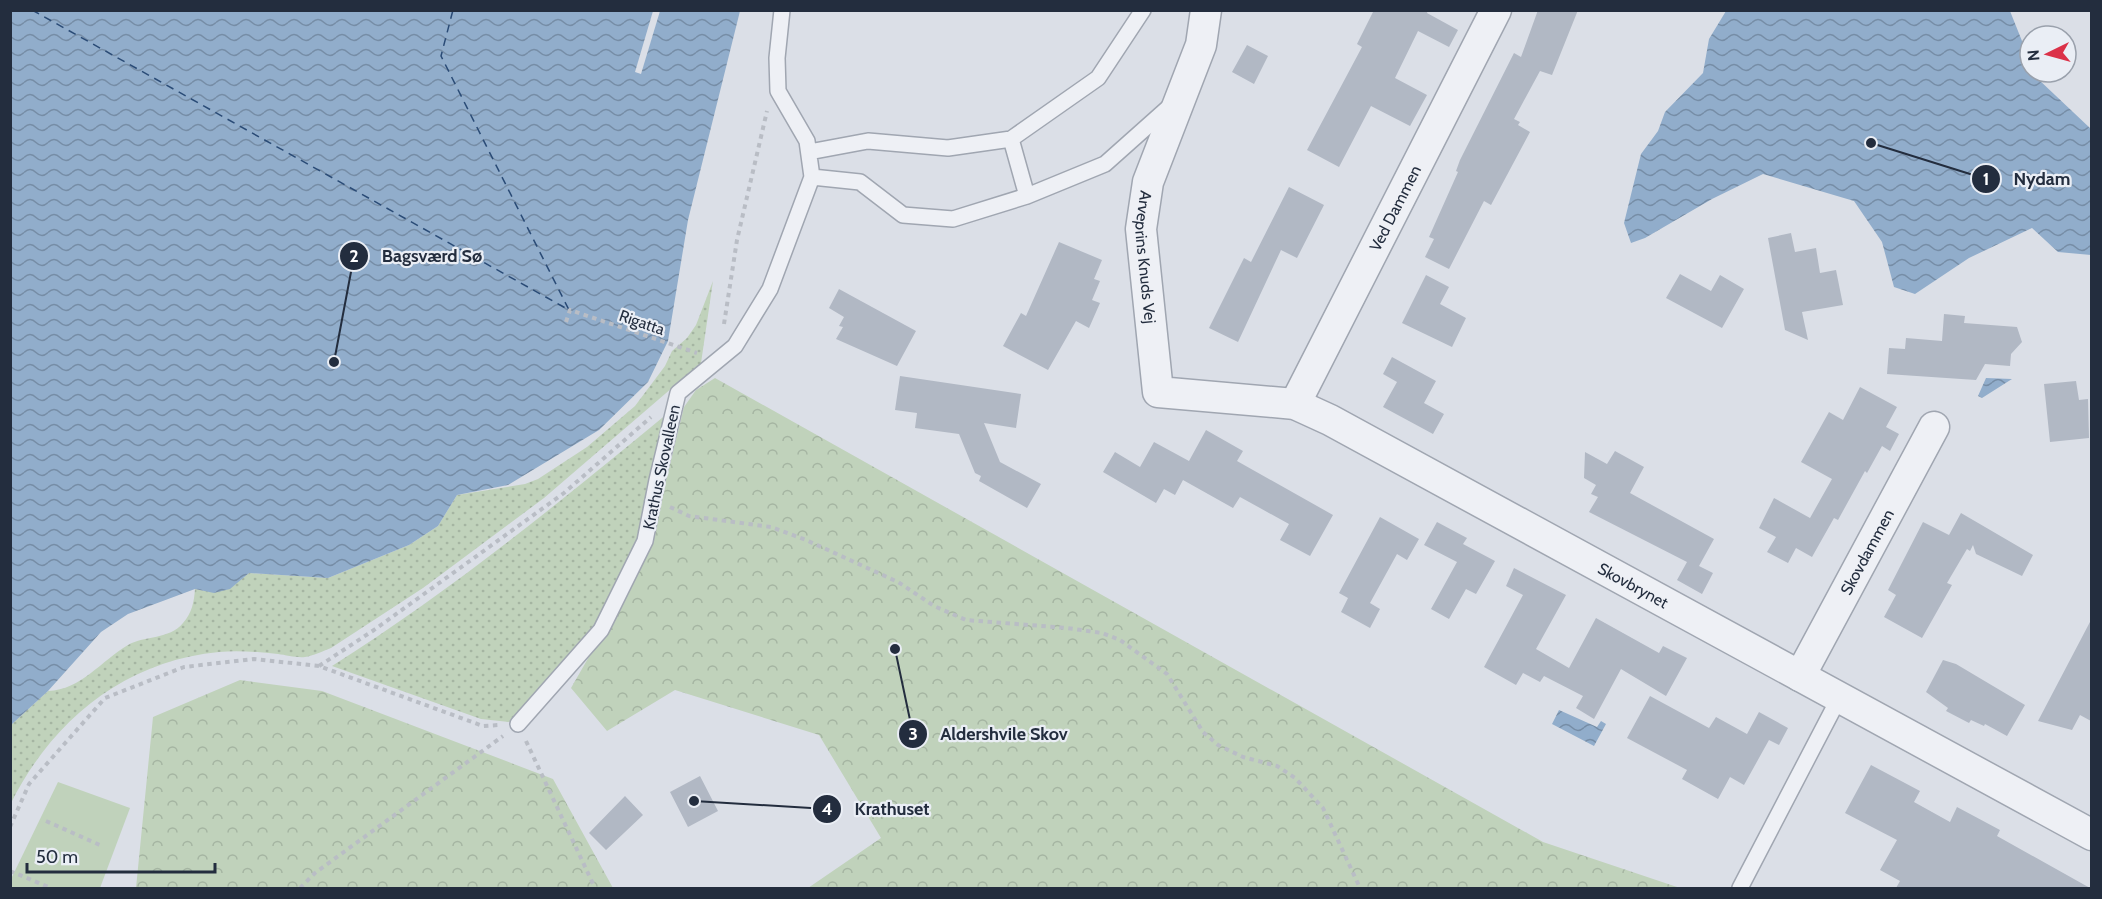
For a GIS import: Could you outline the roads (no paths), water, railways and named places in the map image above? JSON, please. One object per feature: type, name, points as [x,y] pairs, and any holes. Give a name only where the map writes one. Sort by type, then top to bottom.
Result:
[{"type":"street","name":"Arveprins Knuds Vej","points":[[1158,392],[1142,229],[1148,182],[1185,93],[1201,45],[1206,10]]},
{"type":"street","name":"Ved Dammen","points":[[1295,404],[1496,10]]},
{"type":"street","name":"Skovbrynet","points":[[1158,392],[1295,404],[1330,420],[2091,835]]},
{"type":"street","name":"Skovdammen","points":[[1800,676],[1934,427]]},
{"type":"lane","name":"Krathus Skovalleen","points":[[518,724],[601,630],[645,541],[678,393],[735,346],[770,289],[812,177],[807,141],[778,91],[777,58],[782,10]]},
{"type":"lane","points":[[809,152],[868,141],[948,148],[1011,139],[1098,78],[1143,10]]},
{"type":"lane","points":[[812,177],[860,182],[903,215],[953,219],[1027,196],[1105,164],[1185,93]]},
{"type":"lane","points":[[1011,139],[1027,196]]},
{"type":"lane","points":[[1740,888],[1839,698]]},
{"type":"water","points":[[11,11],[740,11],[688,220],[668,341],[648,382],[599,430],[508,485],[457,495],[438,526],[409,545],[328,578],[249,573],[230,589],[214,593],[195,589],[128,614],[101,632],[48,691],[11,725]]},
{"type":"water","points":[[1726,11],[2010,11],[2018,31],[2018,84],[2043,84],[2091,129],[2091,255],[2058,252],[2032,228],[1969,258],[1915,294],[1894,287],[1882,242],[1854,201],[1763,174],[1712,199],[1645,238],[1631,243],[1624,223],[1641,154],[1658,131],[1665,112],[1703,73],[1709,39]]},
{"type":"water","points":[[1986,378],[2012,379],[1982,398],[1978,396]]},
{"type":"water","points":[[1559,710],[1597,727],[1601,721],[1606,724],[1594,746],[1552,724]]},
{"type":"place","name":"Nydam","points":[[1871,143]]},
{"type":"place","name":"Bagsværd Sø","points":[[334,362]]},
{"type":"place","name":"Aldershvile Skov","points":[[895,649]]},
{"type":"place","name":"Krathuset","points":[[694,801]]}]
